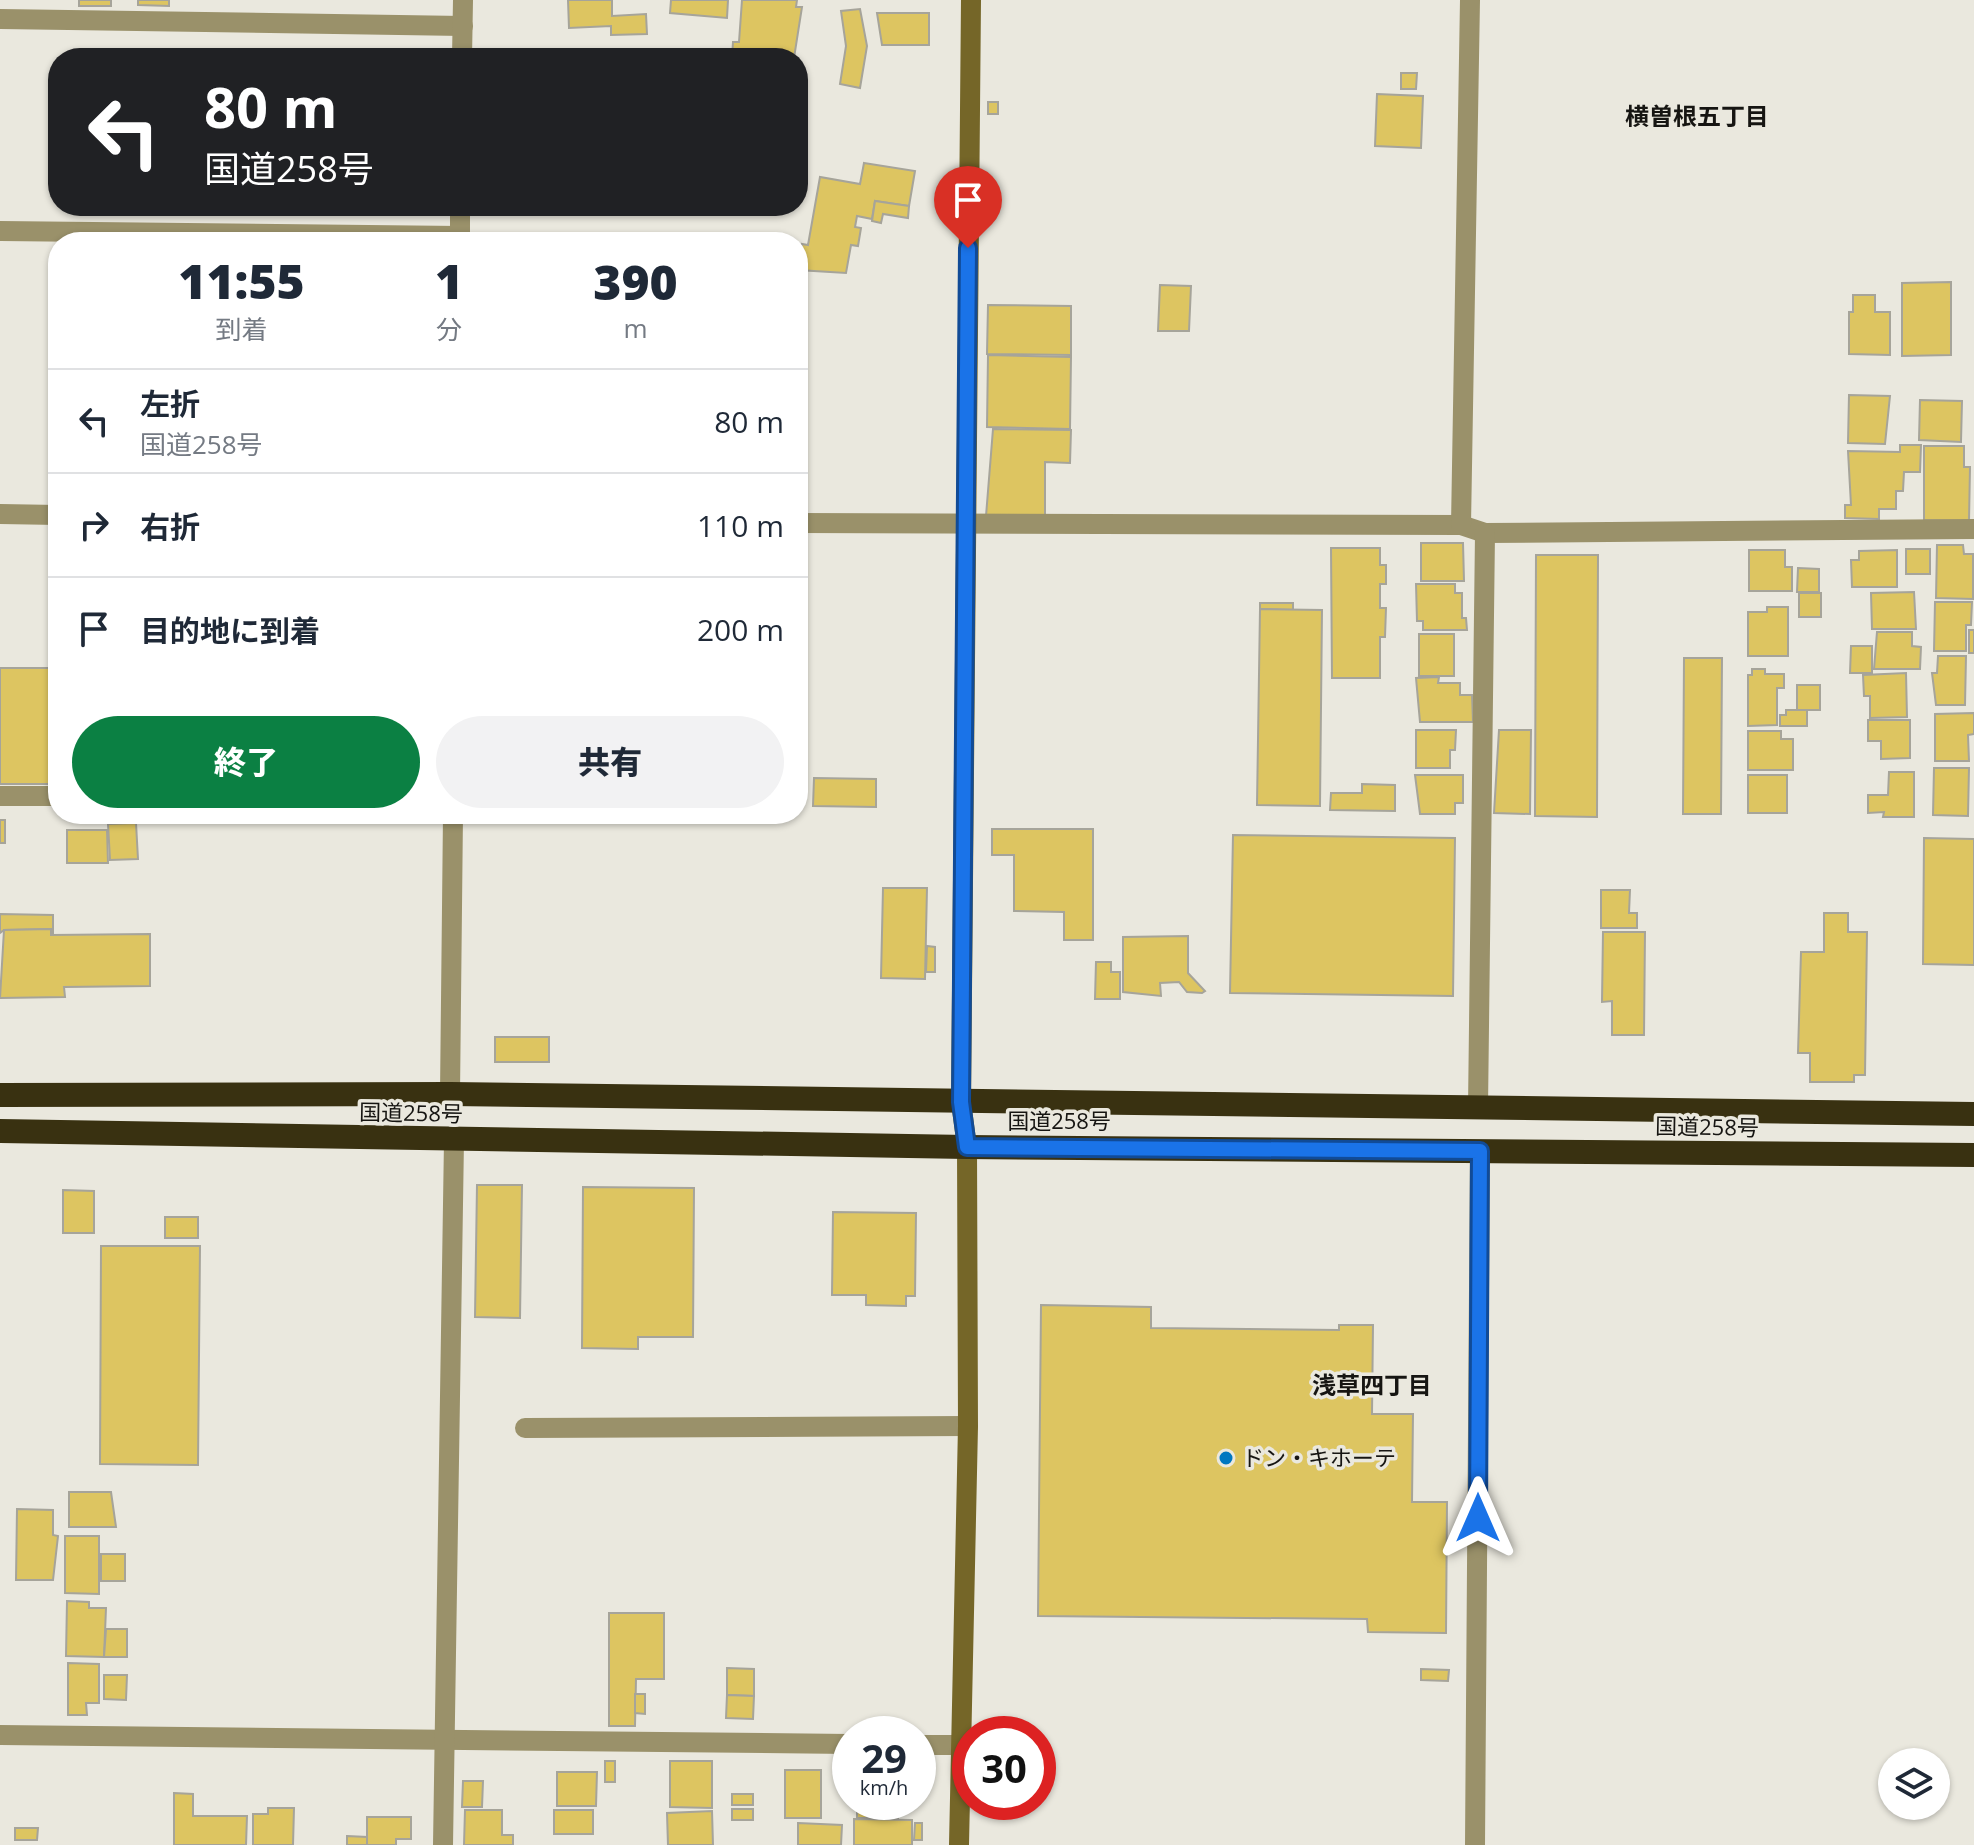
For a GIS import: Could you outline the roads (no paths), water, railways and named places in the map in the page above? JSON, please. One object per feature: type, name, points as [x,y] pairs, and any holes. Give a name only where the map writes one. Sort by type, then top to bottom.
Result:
[{"type":"highway","name":"国道258号","points":[[0,1095],[450,1094],[1974,1114]]},
{"type":"highway","name":"国道258号","points":[[0,1131],[967,1147],[1974,1155]]},
{"type":"street","points":[[462,48],[463,0]]},
{"type":"street","points":[[961,1716],[968,1426],[967,1147],[961,1102],[971,0]]},
{"type":"street","points":[[1461,525],[1470,0]]},
{"type":"street","points":[[0,19],[463,26]]},
{"type":"street","points":[[0,231],[58,232]]},
{"type":"street","points":[[0,514],[48,515]]},
{"type":"street","points":[[808,523],[1461,525],[1485,533],[1974,529]]},
{"type":"street","points":[[1478,1108],[1485,533]]},
{"type":"street","points":[[0,796],[48,796]]},
{"type":"street","points":[[450,1094],[453,824]]},
{"type":"street","points":[[443,1845],[454,1140]]},
{"type":"street","points":[[1475,1845],[1480,1151]]},
{"type":"street","points":[[525,1428],[968,1426]]},
{"type":"street","points":[[0,1735],[832,1744]]},
{"type":"street","points":[[959,1820],[959,1845]]},
{"type":"place","name":"ドン・キホーテ","points":[[1226,1458]]},
{"type":"district","name":"横曽根五丁目","points":[[1697,117]]},
{"type":"district","name":"浅草四丁目","points":[[1372,1386]]}]
